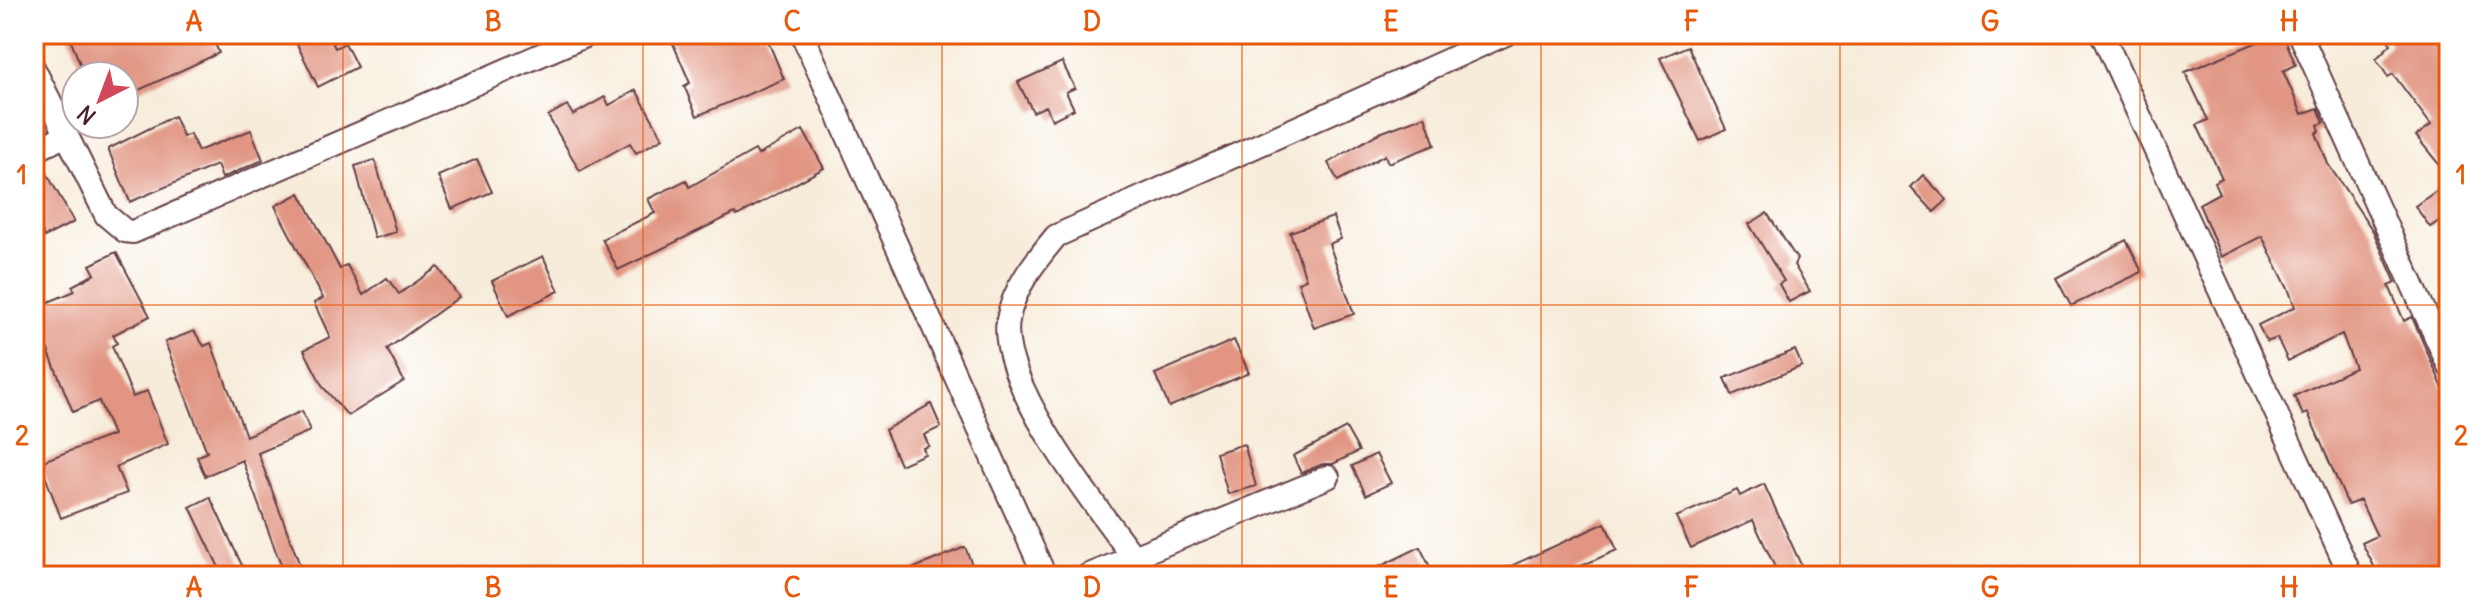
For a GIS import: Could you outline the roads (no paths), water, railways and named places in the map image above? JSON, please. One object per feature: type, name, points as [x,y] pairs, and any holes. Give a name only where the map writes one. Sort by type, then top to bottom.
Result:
[{"type":"street","points":[[68,140],[106,215],[125,231],[133,232],[589,34]]},
{"type":"street","points":[[802,34],[1045,576]]},
{"type":"street","points":[[1135,559],[1043,431],[1013,358],[1008,320],[1031,265],[1056,236],[1506,34]]},
{"type":"street","points":[[2102,34],[2351,576]]},
{"type":"street","points":[[2300,34],[2449,366]]},
{"type":"street","points":[[34,69],[60,123]]},
{"type":"street","points":[[34,151],[60,138]]},
{"type":"street","points":[[2430,322],[2449,309]]},
{"type":"street","points":[[1087,576],[1135,559],[1328,477]]}]
